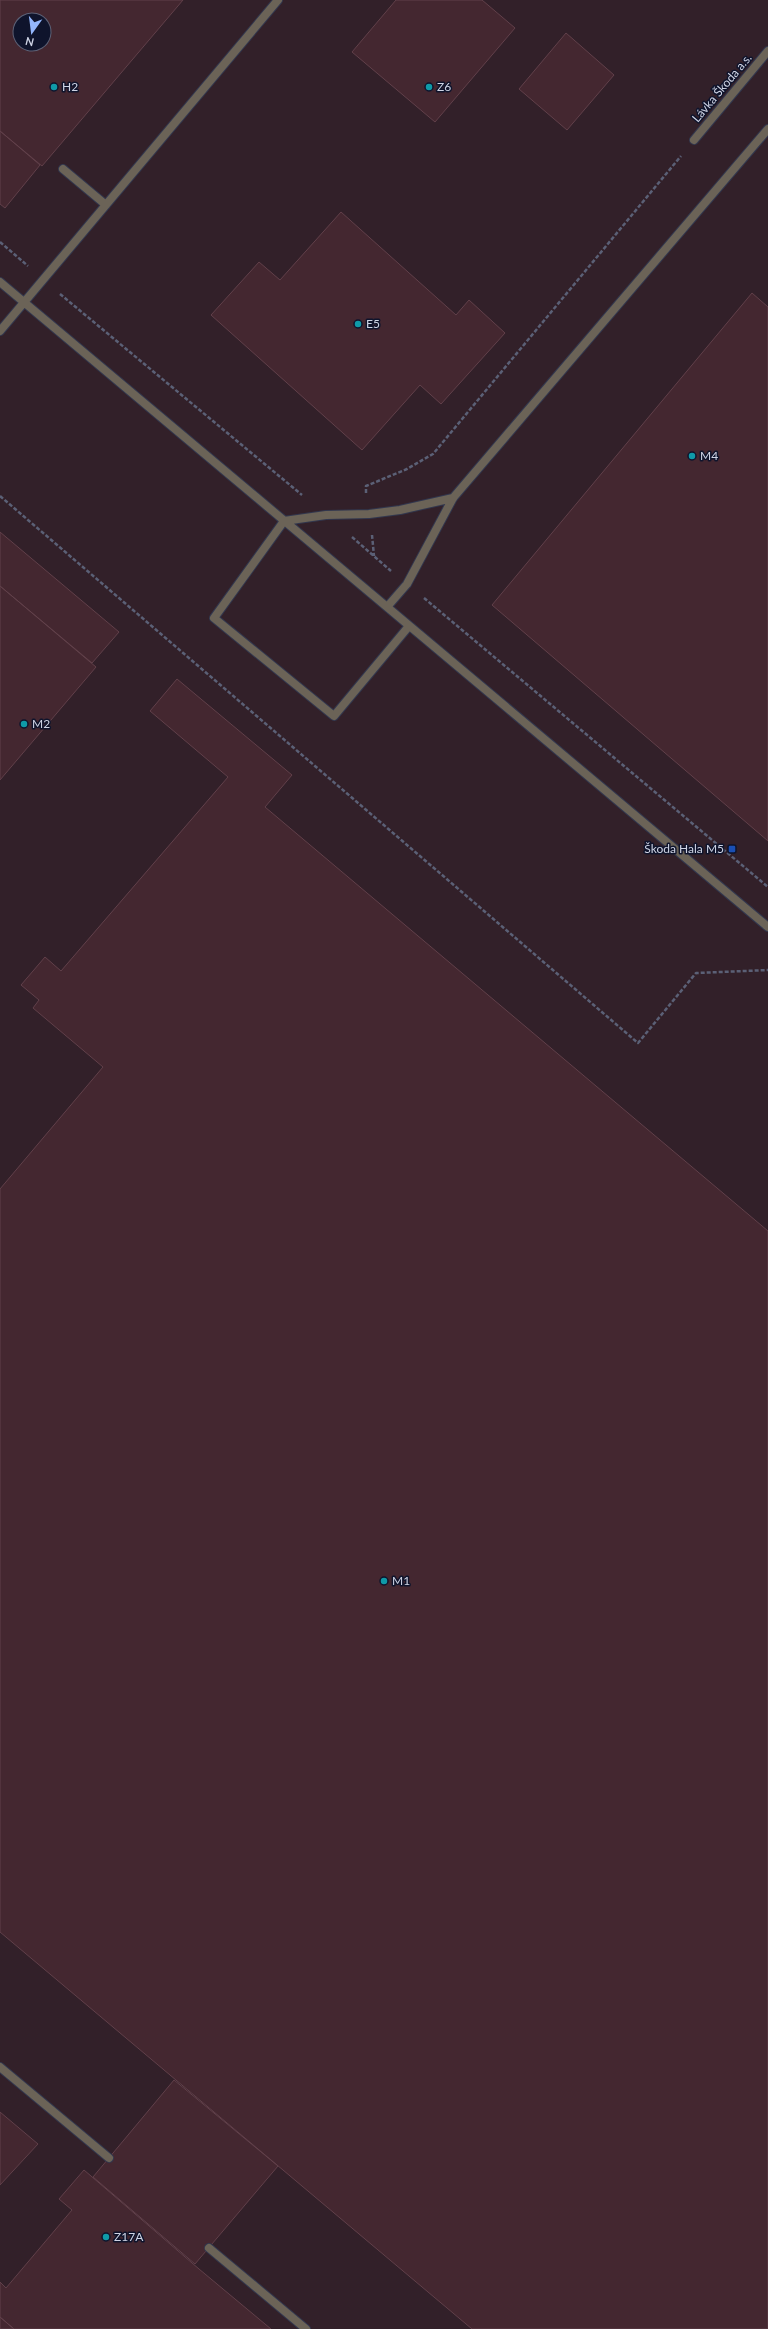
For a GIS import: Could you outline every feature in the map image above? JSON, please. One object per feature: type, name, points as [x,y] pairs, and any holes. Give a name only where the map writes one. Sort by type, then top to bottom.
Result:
[{"type":"street","points":[[0,331],[278,0]]},
{"type":"street","name":"Lávka Škoda a.s.","points":[[694,140],[768,51]]},
{"type":"street","points":[[387,607],[407,584],[453,498],[768,129]]},
{"type":"street","points":[[64,169],[106,205]]},
{"type":"street","points":[[0,282],[768,927]]},
{"type":"street","points":[[409,626],[334,716],[214,618],[284,521],[326,515],[369,514],[400,510],[453,498]]},
{"type":"street","points":[[0,2066],[109,2158]]},
{"type":"street","points":[[209,2248],[306,2329]]},
{"type":"path","points":[[374,556],[366,486],[407,469],[433,454],[694,140]]},
{"type":"path","points":[[0,242],[768,887]]},
{"type":"path","points":[[0,496],[638,1043],[696,974],[768,970]]},
{"type":"shaded area","points":[[0,0],[768,0],[768,2329],[0,2329]]},
{"type":"building","name":"H2","points":[[0,0],[183,0],[42,166],[0,131]]},
{"type":"building","name":"Z6","points":[[396,0],[482,0],[515,28],[435,122],[352,52]]},
{"type":"building","points":[[566,33],[614,75],[567,130],[519,89]]},
{"type":"building","points":[[0,131],[40,165],[5,208],[0,204]]},
{"type":"building","name":"E5","points":[[341,212],[456,315],[469,300],[505,333],[441,404],[420,385],[362,450],[211,315],[259,262],[280,280]]},
{"type":"building","name":"M4","points":[[752,293],[768,307],[768,841],[492,605]]},
{"type":"building","points":[[0,532],[119,632],[92,663],[0,586]]},
{"type":"building","name":"M2","points":[[0,586],[96,667],[0,780]]},
{"type":"building","name":"M1","points":[[177,679],[292,775],[265,807],[768,1231],[768,2329],[472,2329],[0,1932],[0,1189],[103,1067],[33,1008],[39,1000],[21,985],[45,957],[61,971],[228,777],[150,711]]},
{"type":"building","points":[[174,2080],[278,2166],[195,2264],[93,2177]]},
{"type":"building","points":[[0,2112],[38,2144],[0,2185]]},
{"type":"building","name":"Z17A","points":[[84,2170],[271,2329],[14,2329],[0,2317],[0,2282],[6,2288],[72,2210],[59,2199]]},
{"type":"building","points":[[0,2317],[14,2329],[0,2329]]},
{"type":"place","name":"H2","points":[[54,87]]},
{"type":"place","name":"Z6","points":[[429,87]]},
{"type":"place","name":"E5","points":[[358,324]]},
{"type":"place","name":"M4","points":[[692,456]]},
{"type":"place","name":"M2","points":[[24,724]]},
{"type":"place","name":"Škoda Hala M5","points":[[732,849]]},
{"type":"place","name":"M1","points":[[384,1581]]},
{"type":"place","name":"Z17A","points":[[106,2237]]}]
